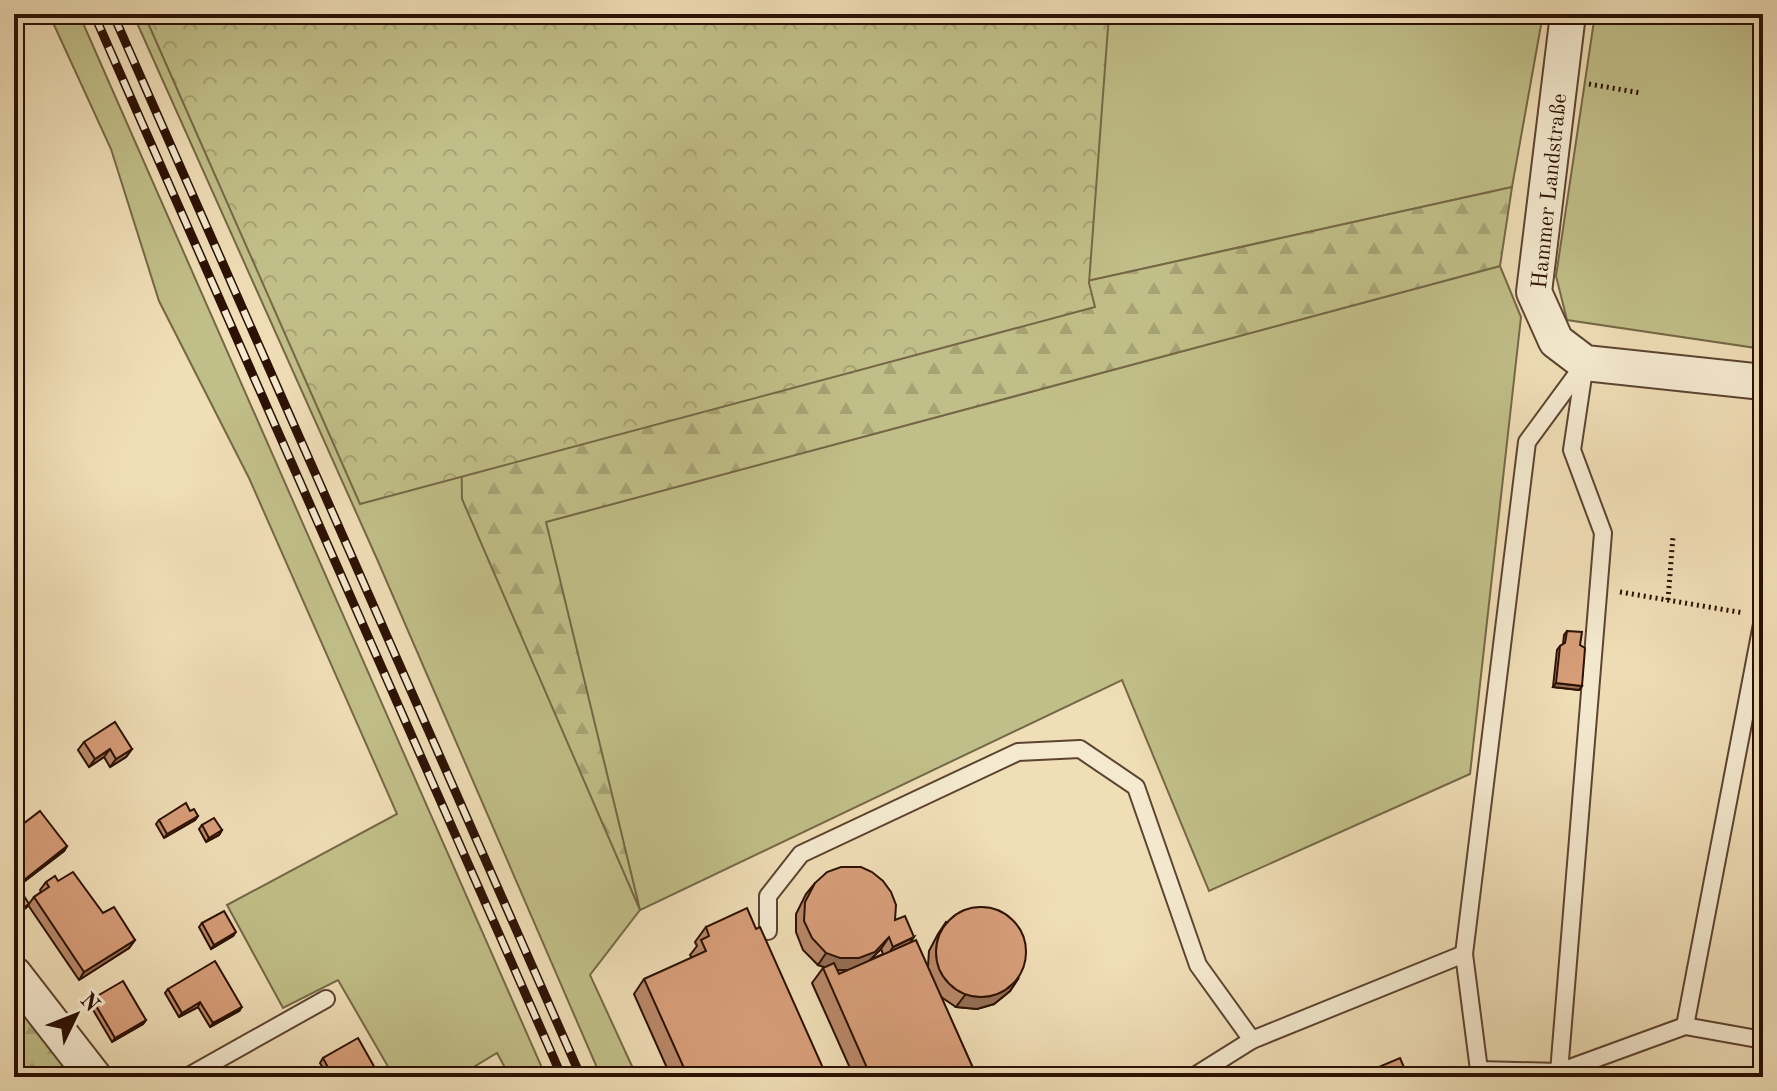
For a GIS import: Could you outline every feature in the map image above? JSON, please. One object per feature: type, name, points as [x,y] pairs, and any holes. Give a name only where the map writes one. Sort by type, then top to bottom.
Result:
[{"type":"street","name":"Hammer Landstraße","points":[[1568,14],[1534,292],[1556,341],[1585,363]]},
{"type":"street","points":[[1585,363],[1763,382]]},
{"type":"street","points":[[14,974],[94,1077]]},
{"type":"lane","points":[[1559,1072],[1603,533],[1572,450],[1585,363]]},
{"type":"lane","points":[[1585,363],[1527,442],[1464,954],[1481,1073],[1559,1072],[1685,1026],[1763,1040]]},
{"type":"lane","points":[[1685,1026],[1756,617]]},
{"type":"lane","points":[[768,931],[768,896],[801,854],[1018,752],[1080,749],[1136,787],[1198,965],[1252,1040]]},
{"type":"lane","points":[[1193,1077],[1252,1040],[1464,954]]},
{"type":"lane","points":[[187,1077],[326,999]]},
{"type":"path","points":[[1560,78],[1641,93]]},
{"type":"path","points":[[1668,600],[1673,536]]},
{"type":"path","points":[[1599,588],[1756,617]]},
{"type":"green space","points":[[49,14],[79,14],[546,1077],[510,1077],[497,1053],[457,1077],[394,1077],[338,980],[283,1008],[227,905],[397,814],[249,478],[159,301],[111,149]]},
{"type":"green space","points":[[133,14],[617,14],[458,190],[638,903],[545,522],[1500,266],[1521,317],[1470,774],[1209,891],[1122,680],[640,910],[590,975],[637,1077],[601,1077],[377,559]]},
{"type":"green space","points":[[144,14],[1109,14],[1089,283],[1095,307],[360,504]]},
{"type":"green space","points":[[617,14],[794,346],[1512,187],[1500,266],[546,522],[640,910],[462,499],[458,190]]},
{"type":"green space","points":[[761,14],[1543,14],[1512,187],[794,346]]},
{"type":"green space","points":[[1595,14],[1763,14],[1763,349],[1567,320],[1556,276]]},
{"type":"green space","points":[[14,987],[84,1077],[14,1077]]},
{"type":"building","points":[[1567,631],[1582,632],[1580,645],[1585,648],[1582,686],[1556,683],[1560,646],[1565,643]]},
{"type":"building","points":[[115,722],[132,749],[116,759],[110,749],[95,759],[84,742]]},
{"type":"building","points":[[186,803],[190,811],[194,809],[198,816],[167,834],[159,820]]},
{"type":"building","points":[[40,811],[67,846],[24,880],[14,868],[14,831]]},
{"type":"building","points":[[214,818],[222,830],[209,838],[202,825]]},
{"type":"building","points":[[841,867],[861,867],[883,881],[896,905],[895,920],[905,916],[914,937],[893,947],[889,937],[875,952],[859,958],[840,958],[826,953],[812,938],[804,921],[805,902],[815,883],[827,872]]},
{"type":"building","points":[[73,872],[103,913],[114,907],[135,940],[84,972],[34,897],[49,887],[46,882],[55,876],[58,881]]},
{"type":"building","points":[[22,893],[29,904],[14,913],[14,898]]},
{"type":"building","points":[[972,907],[990,907],[1006,914],[1019,927],[1026,943],[1026,961],[1019,977],[1006,990],[990,997],[972,997],[956,990],[943,977],[936,961],[936,943],[943,927],[956,914]]},
{"type":"building","points":[[747,908],[756,929],[760,927],[827,1077],[688,1077],[644,979],[706,951],[701,940],[709,936],[706,927]]},
{"type":"building","points":[[224,911],[236,932],[214,945],[202,923]]},
{"type":"building","points":[[916,940],[977,1077],[871,1077],[823,968],[834,963],[839,974]]},
{"type":"building","points":[[215,961],[242,1007],[213,1023],[200,1002],[182,1013],[168,989]]},
{"type":"building","points":[[123,981],[146,1020],[115,1038],[92,999]]},
{"type":"building","points":[[358,1038],[380,1077],[333,1077],[323,1058]]},
{"type":"building","points":[[1400,1058],[1408,1077],[1377,1077],[1374,1069]]},
{"type":"railway","points":[[94,14],[562,1077]]},
{"type":"railway","points":[[113,14],[581,1077]]}]
